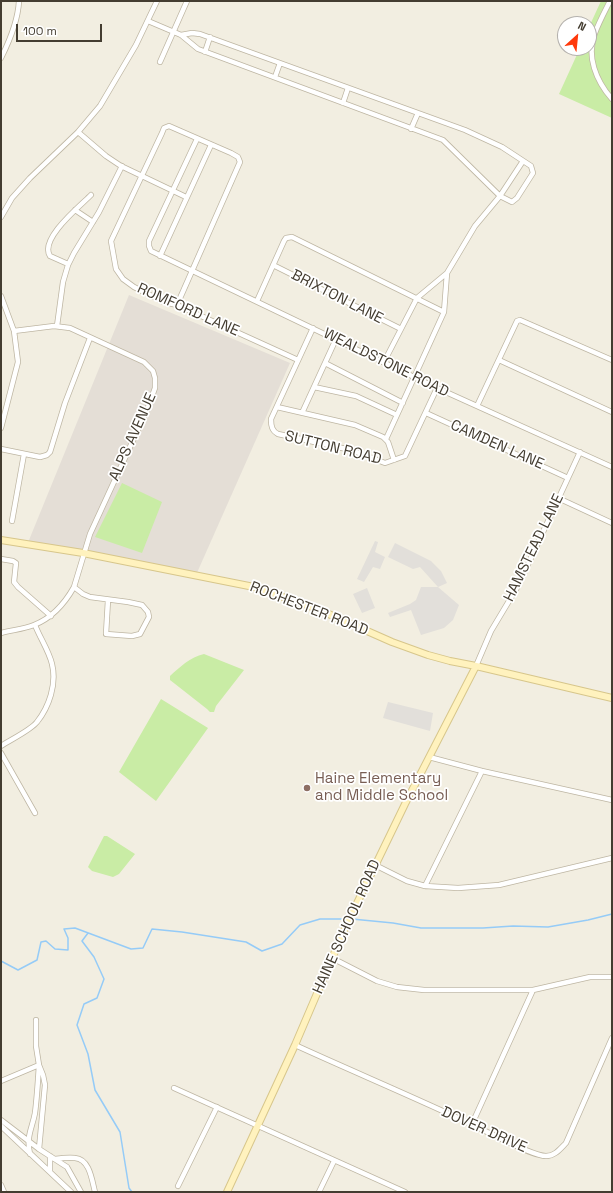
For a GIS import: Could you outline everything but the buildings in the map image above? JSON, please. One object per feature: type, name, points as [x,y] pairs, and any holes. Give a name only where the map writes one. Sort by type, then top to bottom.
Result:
[{"type":"street","points":[[1,58],[10,39],[18,13],[19,1]]},
{"type":"street","points":[[1,217],[12,198],[30,178],[78,132],[100,106],[148,21],[157,1]]},
{"type":"street","points":[[160,62],[188,1]]},
{"type":"street","points":[[610,1],[595,34],[592,54],[594,70],[603,89],[612,99]]},
{"type":"street","points":[[148,21],[182,35],[195,47],[206,52],[443,140],[500,196],[512,202],[517,198],[534,173],[531,166],[523,161],[502,148],[465,130],[210,37],[192,33],[182,35]]},
{"type":"street","points":[[206,52],[210,37]]},
{"type":"street","points":[[274,77],[280,63]]},
{"type":"street","points":[[343,103],[348,88]]},
{"type":"street","points":[[411,128],[418,113]]},
{"type":"street","name":"ROMFORD LANE","points":[[177,305],[240,162],[238,157],[169,126],[164,128],[111,241],[116,269],[122,279],[134,287],[164,302],[177,305],[298,360]]},
{"type":"street","points":[[78,132],[106,156],[122,166],[186,197]]},
{"type":"street","name":"WEALDSTONE ROAD","points":[[197,139],[149,241],[151,251],[437,388],[612,467]]},
{"type":"street","points":[[160,256],[211,145]]},
{"type":"street","points":[[384,362],[416,298],[447,274],[475,226],[500,196],[523,161]]},
{"type":"street","points":[[57,326],[63,282],[68,264],[93,222],[122,166]]},
{"type":"street","points":[[68,264],[50,256],[48,253],[48,248],[52,238],[62,223],[91,195]]},
{"type":"street","points":[[75,210],[93,222]]},
{"type":"street","points":[[257,301],[284,241],[286,238],[292,237],[444,312]]},
{"type":"street","name":"BRIXTON LANE","points":[[273,265],[401,329]]},
{"type":"street","points":[[386,439],[444,312],[447,274]]},
{"type":"street","points":[[1,298],[14,331],[18,362],[1,428]]},
{"type":"street","points":[[477,406],[517,321],[520,320],[612,360]]},
{"type":"street","name":"ALPS AVENUE","points":[[14,331],[37,327],[57,326],[70,328],[144,362],[153,371],[156,383],[147,410],[90,534],[83,553],[74,587]]},
{"type":"street","name":"SUTTON ROAD","points":[[313,328],[271,423],[274,432],[278,434],[351,450],[385,463],[405,456],[437,388]]},
{"type":"street","points":[[1,449],[40,457],[47,456],[50,452],[65,403],[90,338]]},
{"type":"street","points":[[302,413],[336,339]]},
{"type":"street","points":[[499,360],[612,412]]},
{"type":"street","points":[[324,363],[402,402]]},
{"type":"street","points":[[314,387],[356,396],[397,415]]},
{"type":"street","points":[[277,407],[358,426],[386,439],[394,460]]},
{"type":"street","name":"CAMDEN LANE","points":[[426,413],[568,478]]},
{"type":"street","name":"HAMSTEAD LANE","points":[[476,666],[491,631],[518,586],[580,452]]},
{"type":"street","points":[[12,521],[24,454]]},
{"type":"street","points":[[558,498],[612,523]]},
{"type":"street","name":"ROCHESTER ROAD","points":[[1,540],[83,553],[254,587],[309,606],[416,651],[450,661],[612,698]]},
{"type":"street","points":[[1,559],[16,563],[14,582],[51,616]]},
{"type":"street","points":[[1,633],[35,625],[51,616],[74,587],[84,594],[108,600],[136,603],[146,608],[149,617],[140,634],[132,636],[106,634],[108,600]]},
{"type":"street","points":[[1,746],[36,723],[45,709],[50,696],[53,683],[52,665],[35,625]]},
{"type":"street","name":"HAINE SCHOOL ROAD","points":[[228,1192],[375,865],[428,757],[476,666]]},
{"type":"street","points":[[1,753],[35,813]]},
{"type":"street","points":[[428,757],[482,771],[612,800]]},
{"type":"street","points":[[425,886],[482,771]]},
{"type":"street","points":[[375,865],[407,881],[425,886],[458,888],[499,884],[612,858]]},
{"type":"street","points":[[332,958],[378,981],[397,987],[424,990],[533,990],[590,978],[612,977]]},
{"type":"street","points":[[472,1124],[533,990]]},
{"type":"street","points":[[30,1154],[28,1140],[38,1086],[36,1020]]},
{"type":"street","name":"DOVER DRIVE","points":[[295,1045],[537,1154],[547,1156],[558,1152],[566,1143],[612,1038]]},
{"type":"street","points":[[1,1081],[38,1065]]},
{"type":"street","points":[[38,1065],[43,1075],[45,1085],[39,1148]]},
{"type":"street","points":[[174,1088],[405,1192]]},
{"type":"street","points":[[178,1186],[217,1107]]},
{"type":"street","points":[[1,1120],[67,1167],[81,1192]]},
{"type":"street","points":[[1,1126],[71,1192]]},
{"type":"street","points":[[50,1156],[50,1171]]},
{"type":"street","points":[[55,1159],[76,1158],[82,1160],[88,1168],[96,1192]]},
{"type":"street","points":[[319,1192],[334,1161]]},
{"type":"street","points":[[1,1185],[4,1192]]},
{"type":"shaded area","points":[[129,295],[290,363],[196,575],[27,545]]},
{"type":"shaded area","points":[[375,541],[378,542],[375,552],[385,557],[380,569],[373,567],[364,582],[357,579]]},
{"type":"shaded area","points":[[395,543],[431,561],[441,571],[447,583],[438,587],[420,567],[413,569],[388,557]]},
{"type":"shaded area","points":[[421,587],[438,587],[459,605],[453,620],[444,628],[421,635],[411,610],[390,617],[388,613],[416,600]]},
{"type":"shaded area","points":[[367,588],[375,608],[362,613],[353,594]]},
{"type":"shaded area","points":[[388,702],[433,713],[430,731],[383,718]]},
{"type":"green space","points":[[601,1],[612,1],[612,118],[559,94],[576,56],[597,56],[597,16],[594,16]]},
{"type":"green space","points":[[122,483],[162,502],[142,553],[95,537]]},
{"type":"green space","points":[[204,654],[244,670],[216,706],[214,712],[210,712],[170,680],[170,676],[186,663],[194,657]]},
{"type":"green space","points":[[161,699],[208,728],[156,801],[119,772]]},
{"type":"green space","points":[[104,836],[107,836],[135,854],[119,874],[113,877],[92,871],[88,867]]},
{"type":"waterway","points":[[352,919],[393,923],[421,928],[483,928],[513,926],[548,927],[612,914]]},
{"type":"waterway","points":[[1,961],[18,970],[37,960],[41,942],[46,941],[55,949],[68,950],[68,938],[64,929],[75,928],[131,949],[143,948],[152,929],[246,942],[262,951],[282,944],[300,925],[320,919],[348,919]]},
{"type":"waterway","points":[[88,933],[82,941],[94,957],[104,979],[97,998],[84,1004],[77,1025],[88,1054],[95,1090],[120,1132],[129,1188],[132,1192]]},
{"type":"place","name":"Haine Elementary and Middle School","points":[[307,788]]}]
